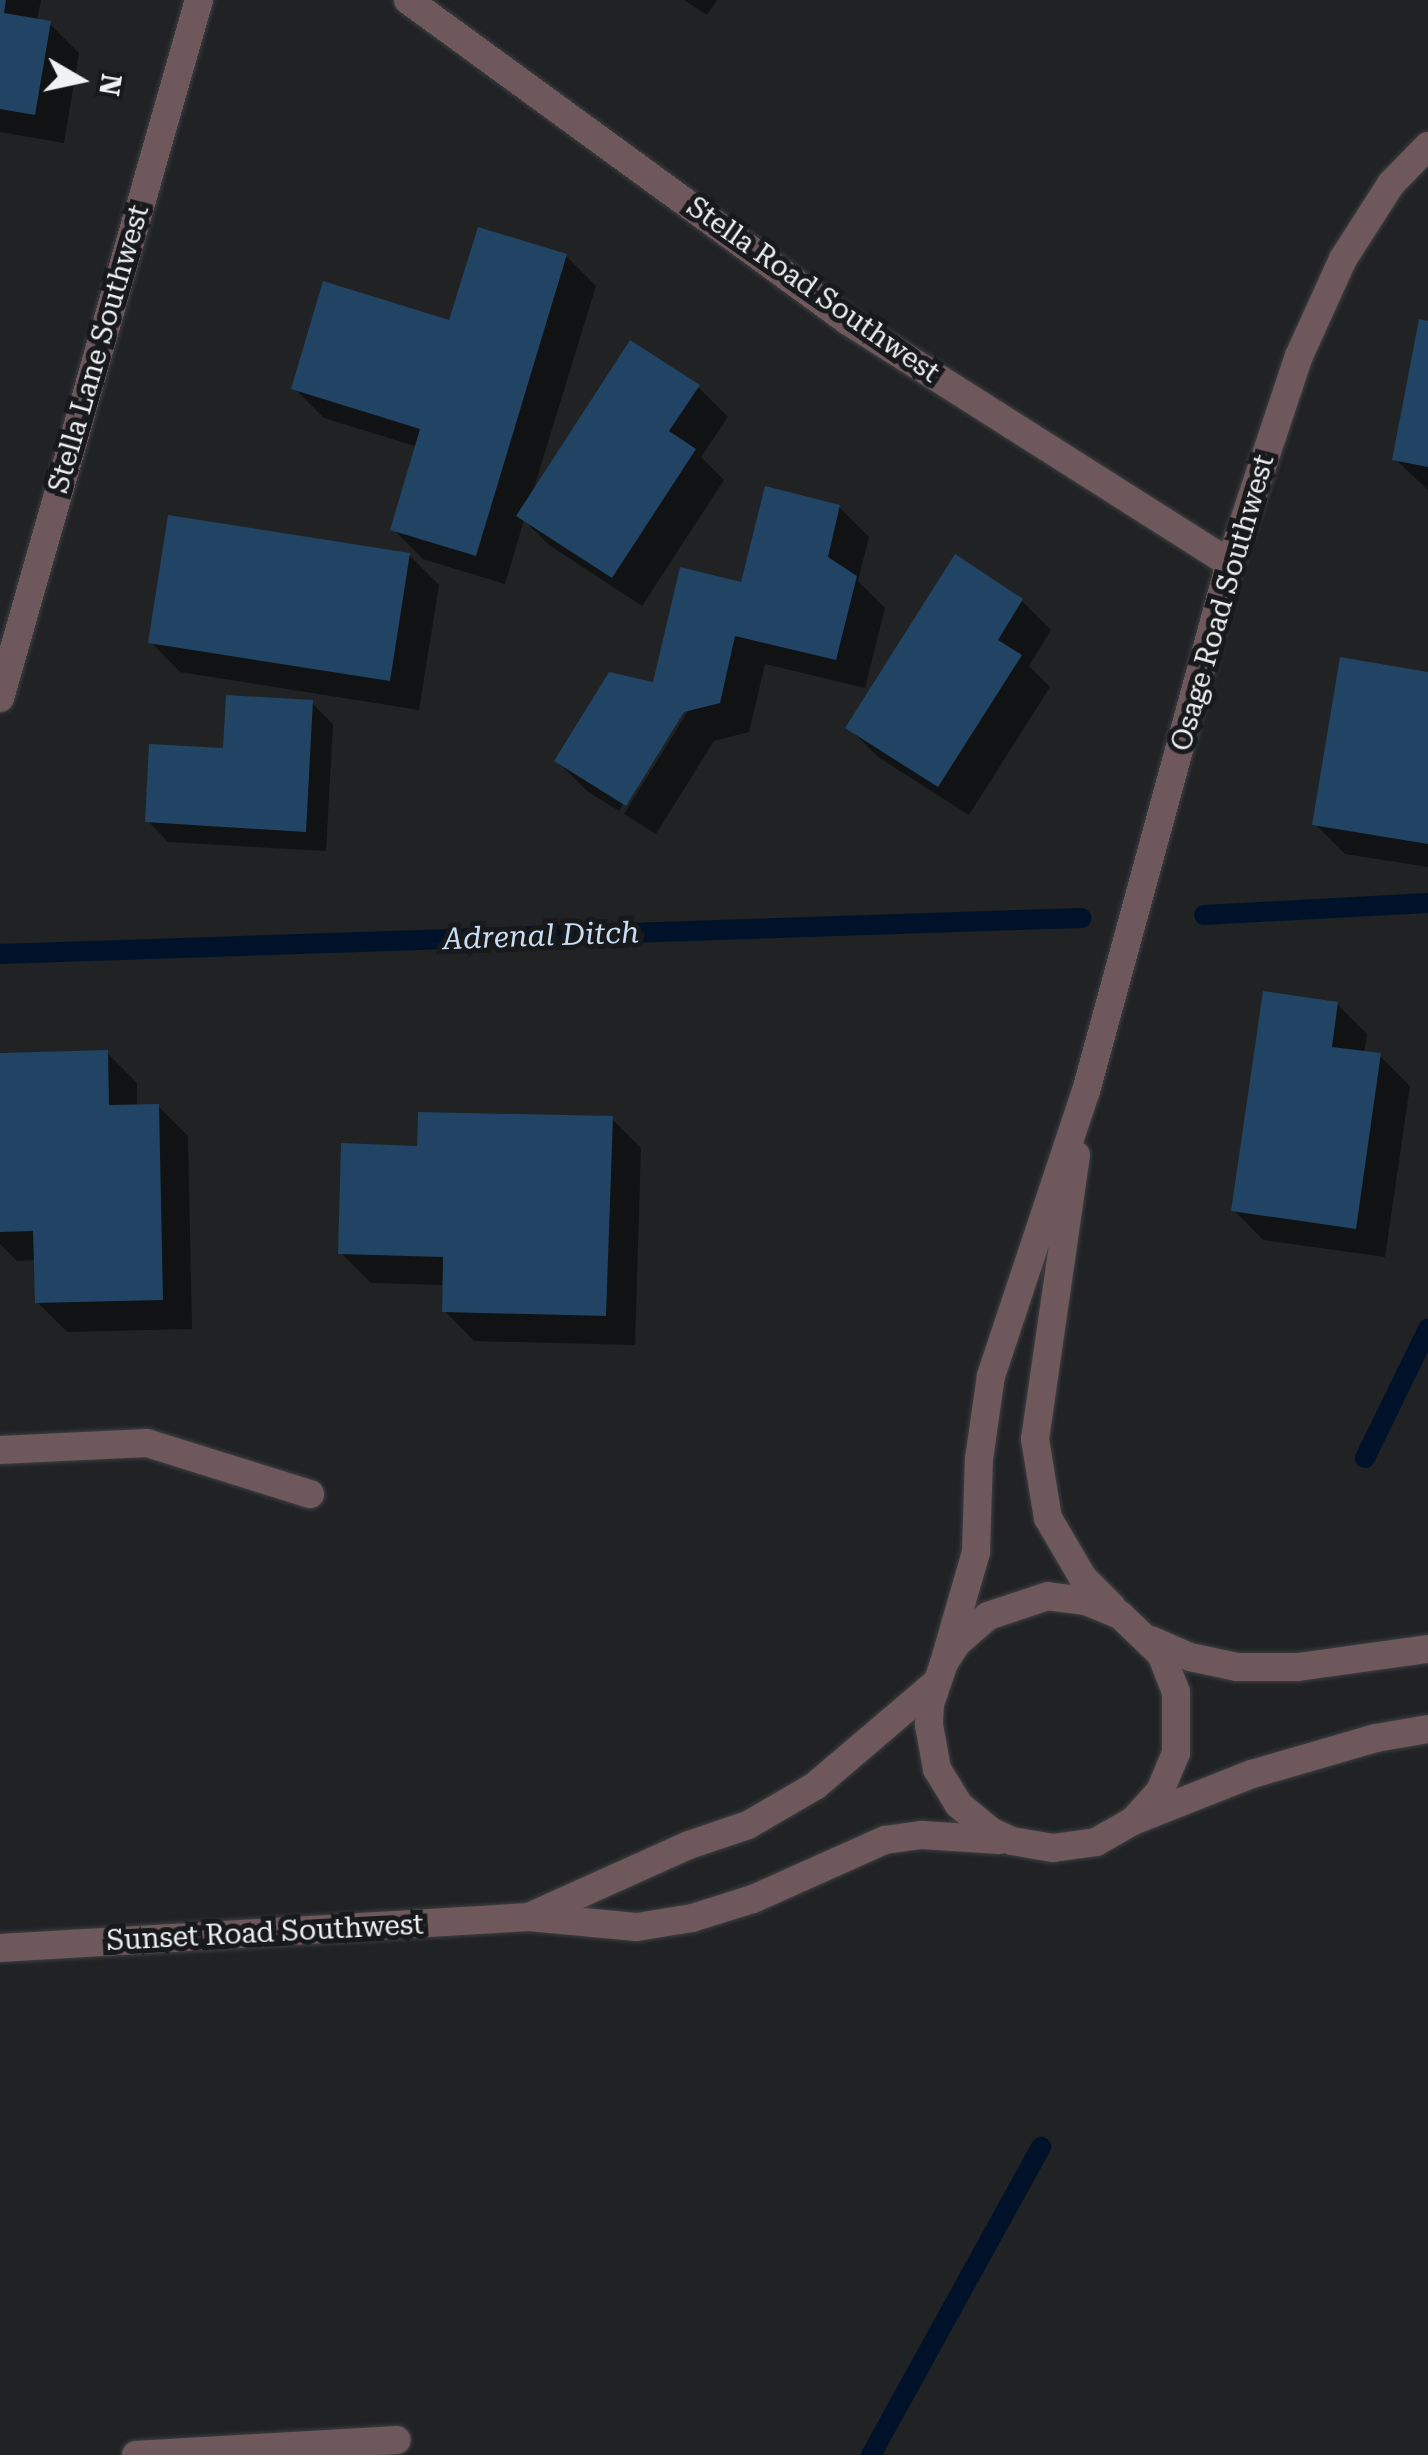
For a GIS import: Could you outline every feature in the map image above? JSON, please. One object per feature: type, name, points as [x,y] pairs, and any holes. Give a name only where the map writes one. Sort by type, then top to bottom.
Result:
[{"type":"street","name":"Stella Lane Southwest","points":[[0,698],[199,0]]},
{"type":"street","name":"Stella Road Southwest","points":[[408,0],[848,320],[1230,563]]},
{"type":"street","name":"Osage Road Southwest","points":[[940,1673],[976,1552],[979,1458],[991,1376],[1086,1090],[1230,563],[1299,356],[1343,259],[1392,184],[1428,146]]},
{"type":"street","name":"Osage Road Southwest","points":[[1086,1090],[1035,1438],[1048,1518],[1083,1578],[1120,1615]]},
{"type":"street","points":[[0,1450],[147,1443],[310,1494]]},
{"type":"street","points":[[1133,1821],[1160,1791],[1179,1732],[1176,1692],[1160,1654],[1148,1638],[1120,1615],[1068,1597],[1028,1600],[988,1616],[957,1643],[940,1673],[929,1726],[937,1769],[959,1804],[992,1832],[1012,1841],[1075,1847],[1096,1842],[1133,1821],[1252,1774],[1376,1738],[1428,1729]]},
{"type":"street","points":[[1148,1638],[1190,1657],[1237,1668],[1298,1667],[1428,1650]]},
{"type":"street","name":"Sunset Road Southwest","points":[[530,1917],[689,1845],[748,1824],[798,1796],[940,1673]]},
{"type":"street","name":"Sunset Road Southwest","points":[[0,1948],[530,1917],[638,1927],[752,1899],[885,1840],[922,1836],[1012,1841]]},
{"type":"street","points":[[136,2455],[396,2440]]},
{"type":"building","points":[[0,0],[6,0],[4,13],[51,21],[35,115],[0,109]]},
{"type":"building","points":[[478,227],[567,254],[476,556],[390,530],[420,429],[291,389],[323,281],[449,320]]},
{"type":"building","points":[[1419,319],[1428,321],[1428,467],[1392,460]]},
{"type":"building","points":[[630,340],[700,385],[669,431],[696,449],[612,578],[516,516]]},
{"type":"building","points":[[765,486],[840,505],[828,557],[857,576],[836,660],[735,636],[720,703],[684,712],[626,806],[554,761],[609,672],[653,682],[680,567],[741,582]]},
{"type":"building","points":[[168,515],[410,553],[390,681],[148,643]]},
{"type":"building","points":[[955,554],[1023,599],[998,640],[1022,655],[938,787],[845,728]]},
{"type":"building","points":[[1340,657],[1428,672],[1428,844],[1312,825]]},
{"type":"building","points":[[226,695],[313,700],[306,832],[145,822],[149,744],[223,748]]},
{"type":"building","points":[[1263,991],[1338,1002],[1332,1047],[1381,1053],[1356,1229],[1231,1211]]},
{"type":"building","points":[[108,1050],[109,1105],[159,1104],[163,1300],[35,1303],[33,1231],[0,1232],[0,1053]]},
{"type":"building","points":[[418,1112],[613,1116],[606,1316],[442,1312],[443,1257],[338,1254],[341,1143],[417,1146]]},
{"type":"waterway","name":"Adrenal Ditch","points":[[1204,915],[1428,903]]},
{"type":"waterway","name":"Adrenal Ditch","points":[[0,954],[1081,918]]},
{"type":"waterway","points":[[1365,1458],[1428,1329]]},
{"type":"waterway","points":[[871,2455],[1041,2147]]}]
